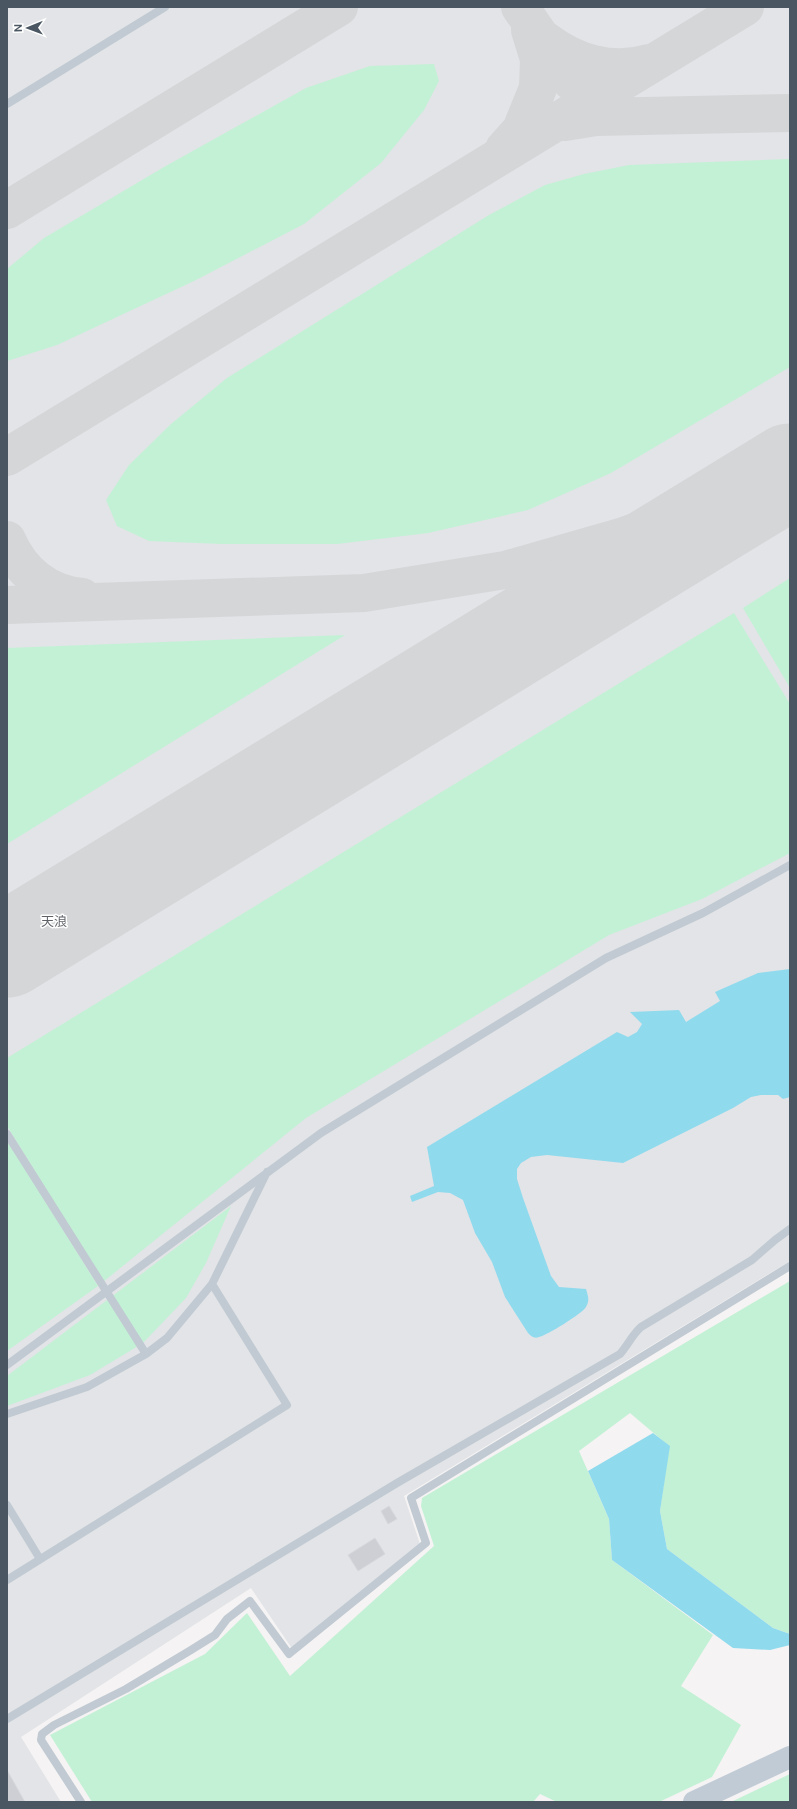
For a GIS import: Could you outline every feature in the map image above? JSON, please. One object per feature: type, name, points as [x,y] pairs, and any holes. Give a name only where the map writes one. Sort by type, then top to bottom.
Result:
[{"type":"street","points":[[694,1802],[790,1757]]},
{"type":"lane","points":[[7,104],[165,7]]},
{"type":"lane","points":[[7,1365],[321,1133],[606,958],[703,913],[790,865]]},
{"type":"lane","points":[[7,1134],[146,1354]]},
{"type":"lane","points":[[7,1414],[87,1386],[146,1354],[167,1338],[212,1284],[268,1171]]},
{"type":"lane","points":[[7,1719],[397,1483],[620,1354],[627,1347],[633,1334],[641,1327],[752,1260],[790,1229]]},
{"type":"lane","points":[[81,1802],[41,1740],[42,1734],[54,1725],[126,1689],[215,1635],[227,1620],[250,1601],[289,1654],[426,1543],[411,1498],[790,1266]]},
{"type":"lane","points":[[7,1580],[287,1405],[212,1284]]},
{"type":"lane","points":[[7,1505],[40,1559]]},
{"type":"shaded area","points":[[7,7],[790,7],[790,1261],[404,1496],[422,1550],[293,1650],[251,1588],[21,1737],[61,1802],[7,1802]]},
{"type":"green space","points":[[434,64],[439,81],[424,110],[381,163],[304,224],[194,281],[57,345],[7,361],[7,269],[44,238],[164,167],[306,88],[370,66]]},
{"type":"green space","points":[[790,159],[790,367],[611,473],[528,510],[428,533],[337,544],[222,544],[149,541],[117,526],[106,500],[129,465],[171,424],[227,378],[489,215],[545,185],[584,174],[629,165]]},
{"type":"green space","points":[[790,578],[790,688],[743,608]]},
{"type":"green space","points":[[734,613],[790,704],[790,853],[702,899],[609,935],[306,1118],[103,1282],[7,1126],[7,1058]]},
{"type":"green space","points":[[345,635],[7,844],[7,648]]},
{"type":"green space","points":[[7,1140],[98,1286],[7,1351]]},
{"type":"green space","points":[[231,1206],[206,1263],[186,1298],[143,1343],[90,1375],[7,1406],[7,1376]]},
{"type":"green space","points":[[790,1281],[790,1634],[773,1628],[667,1549],[660,1511],[669,1446],[630,1413],[579,1451],[609,1519],[612,1560],[713,1635],[681,1686],[741,1725],[712,1777],[659,1802],[557,1802],[540,1794],[533,1802],[92,1802],[50,1735],[205,1654],[247,1613],[290,1676],[434,1546],[421,1506],[422,1498]]},
{"type":"green space","points":[[790,1774],[790,1802],[731,1802]]},
{"type":"water","points":[[790,969],[790,1097],[783,1099],[778,1095],[761,1095],[751,1097],[733,1108],[623,1163],[547,1155],[531,1157],[521,1163],[517,1169],[517,1179],[551,1276],[559,1287],[586,1289],[588,1298],[586,1307],[572,1319],[543,1336],[536,1338],[531,1336],[505,1297],[492,1262],[475,1233],[463,1200],[450,1193],[438,1192],[412,1202],[410,1196],[434,1186],[427,1147],[617,1032],[628,1037],[637,1032],[642,1024],[630,1012],[679,1010],[686,1022],[720,1001],[715,992],[758,973]]},
{"type":"water","points":[[653,1433],[670,1446],[660,1511],[667,1549],[773,1628],[790,1634],[790,1645],[770,1650],[733,1648],[612,1560],[609,1519],[588,1471]]},
{"type":"building","points":[[389,1506],[397,1519],[388,1524],[381,1511]]},
{"type":"building","points":[[375,1538],[385,1554],[358,1571],[348,1555]]},
{"type":"building","points":[[7,1770],[25,1802],[7,1802]]},
{"type":"taxiway","points":[[7,210],[339,7]]},
{"type":"taxiway","points":[[520,7],[571,81],[593,99],[616,108]]},
{"type":"taxiway","points":[[7,457],[745,7]]},
{"type":"taxiway","points":[[504,149],[521,130],[538,88],[539,59],[530,30]]},
{"type":"taxiway","points":[[545,40],[569,55],[594,64],[608,67],[621,67],[649,63]]},
{"type":"taxiway","points":[[565,122],[596,117],[790,113]]},
{"type":"taxiway","points":[[7,605],[364,593],[505,570],[624,536],[763,487]]},
{"type":"taxiway","points":[[7,540],[20,562],[36,579],[57,591],[82,597]]},
{"type":"runway","points":[[7,950],[790,471]]},
{"type":"district","name":"天浪","points":[[54,921]]}]
